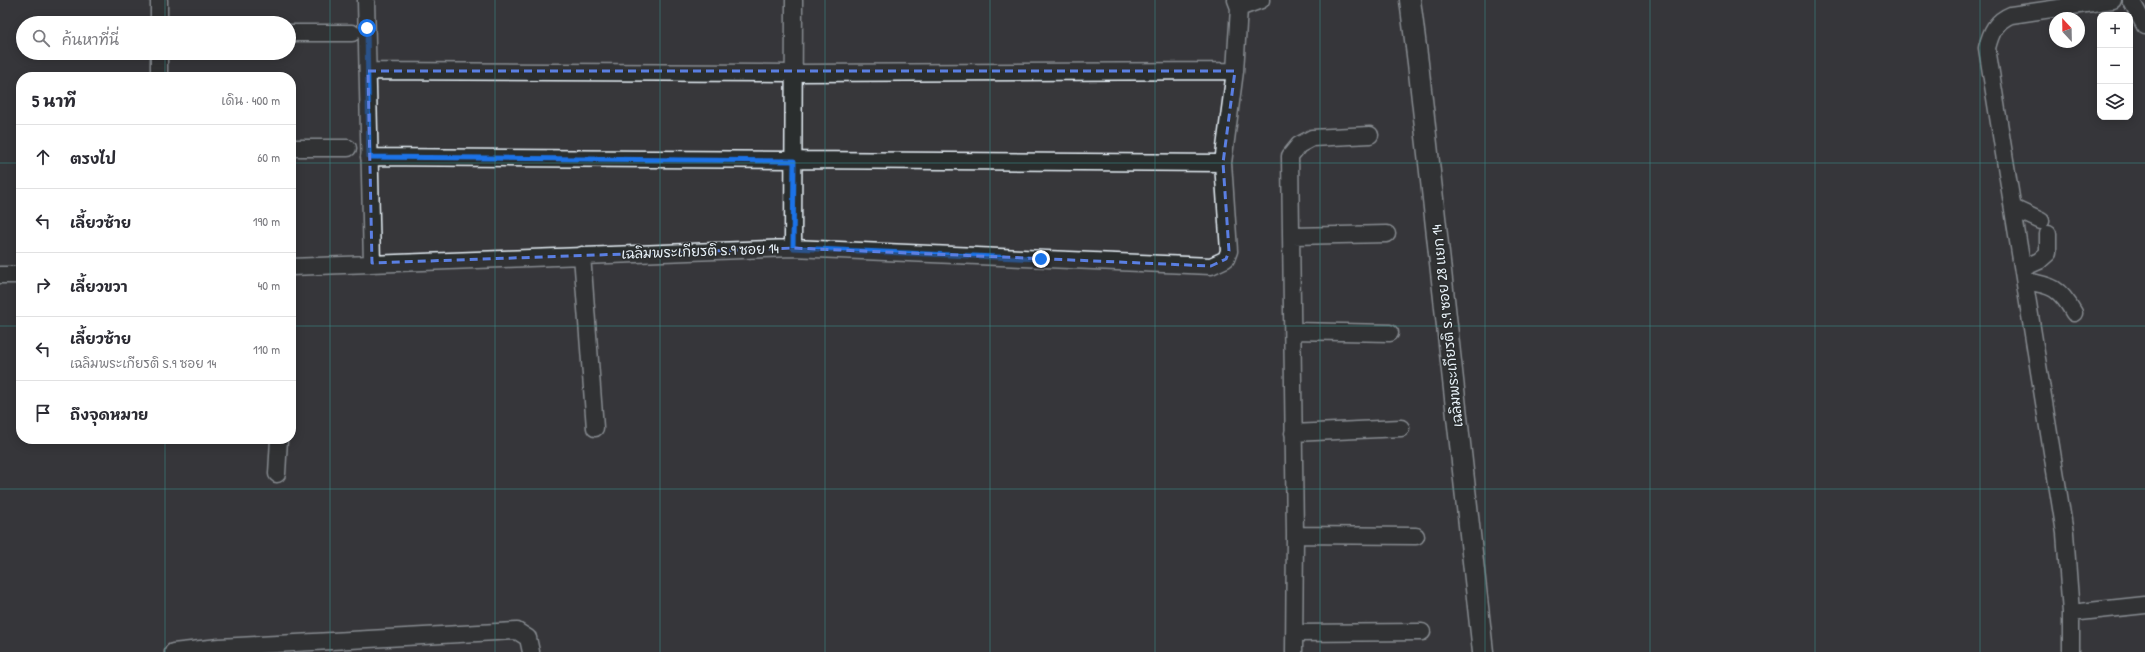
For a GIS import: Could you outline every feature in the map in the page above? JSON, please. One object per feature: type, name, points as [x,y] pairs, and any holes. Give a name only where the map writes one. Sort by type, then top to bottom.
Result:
[{"type":"street","points":[[159,0],[159,16]]},
{"type":"street","points":[[366,0],[372,263]]},
{"type":"street","points":[[793,248],[794,0]]},
{"type":"street","points":[[369,157],[1223,163],[1235,71],[1238,4],[1261,0]]},
{"type":"street","name":"เฉลิมพระเกียรติ ร.9 ซอย 28 แยก 14","points":[[1410,0],[1483,652]]},
{"type":"street","points":[[2071,652],[2071,613],[2065,533],[1987,48],[1990,35],[2000,20],[2011,15],[2113,0]]},
{"type":"street","points":[[2131,0],[2145,26]]},
{"type":"street","points":[[296,33],[352,33]]},
{"type":"street","points":[[159,60],[159,72]]},
{"type":"street","points":[[368,71],[793,73],[1235,71]]},
{"type":"street","points":[[1294,652],[1295,535],[1290,156],[1299,145],[1312,138],[1370,135]]},
{"type":"street","points":[[296,148],[348,148]]},
{"type":"street","name":"เฉลิมพระเกียรติ ร.9 ซอย 14","points":[[296,267],[793,248],[1211,266],[1226,259],[1230,251],[1223,163]]},
{"type":"street","points":[[2013,208],[2045,228],[2048,253],[2024,274]]},
{"type":"street","points":[[1292,236],[1387,234]]},
{"type":"street","points":[[582,255],[595,428]]},
{"type":"street","points":[[2024,274],[2055,288],[2065,297],[2074,313]]},
{"type":"street","points":[[0,275],[16,275]]},
{"type":"street","points":[[1293,330],[1390,333]]},
{"type":"street","points":[[1293,433],[1401,428]]},
{"type":"street","points":[[277,474],[279,444]]},
{"type":"street","points":[[1295,535],[1416,536]]},
{"type":"street","points":[[2071,613],[2145,605]]},
{"type":"street","points":[[173,652],[226,647],[517,631],[528,638],[531,652]]},
{"type":"street","points":[[1295,633],[1422,632]]},
{"type":"highlighted area","points":[[368,71],[1235,71],[1223,163],[1229,251],[1226,259],[1211,266],[793,248],[372,263]]},
{"type":"route","points":[[367,28],[369,157],[794,161],[793,248],[1041,259]]}]
